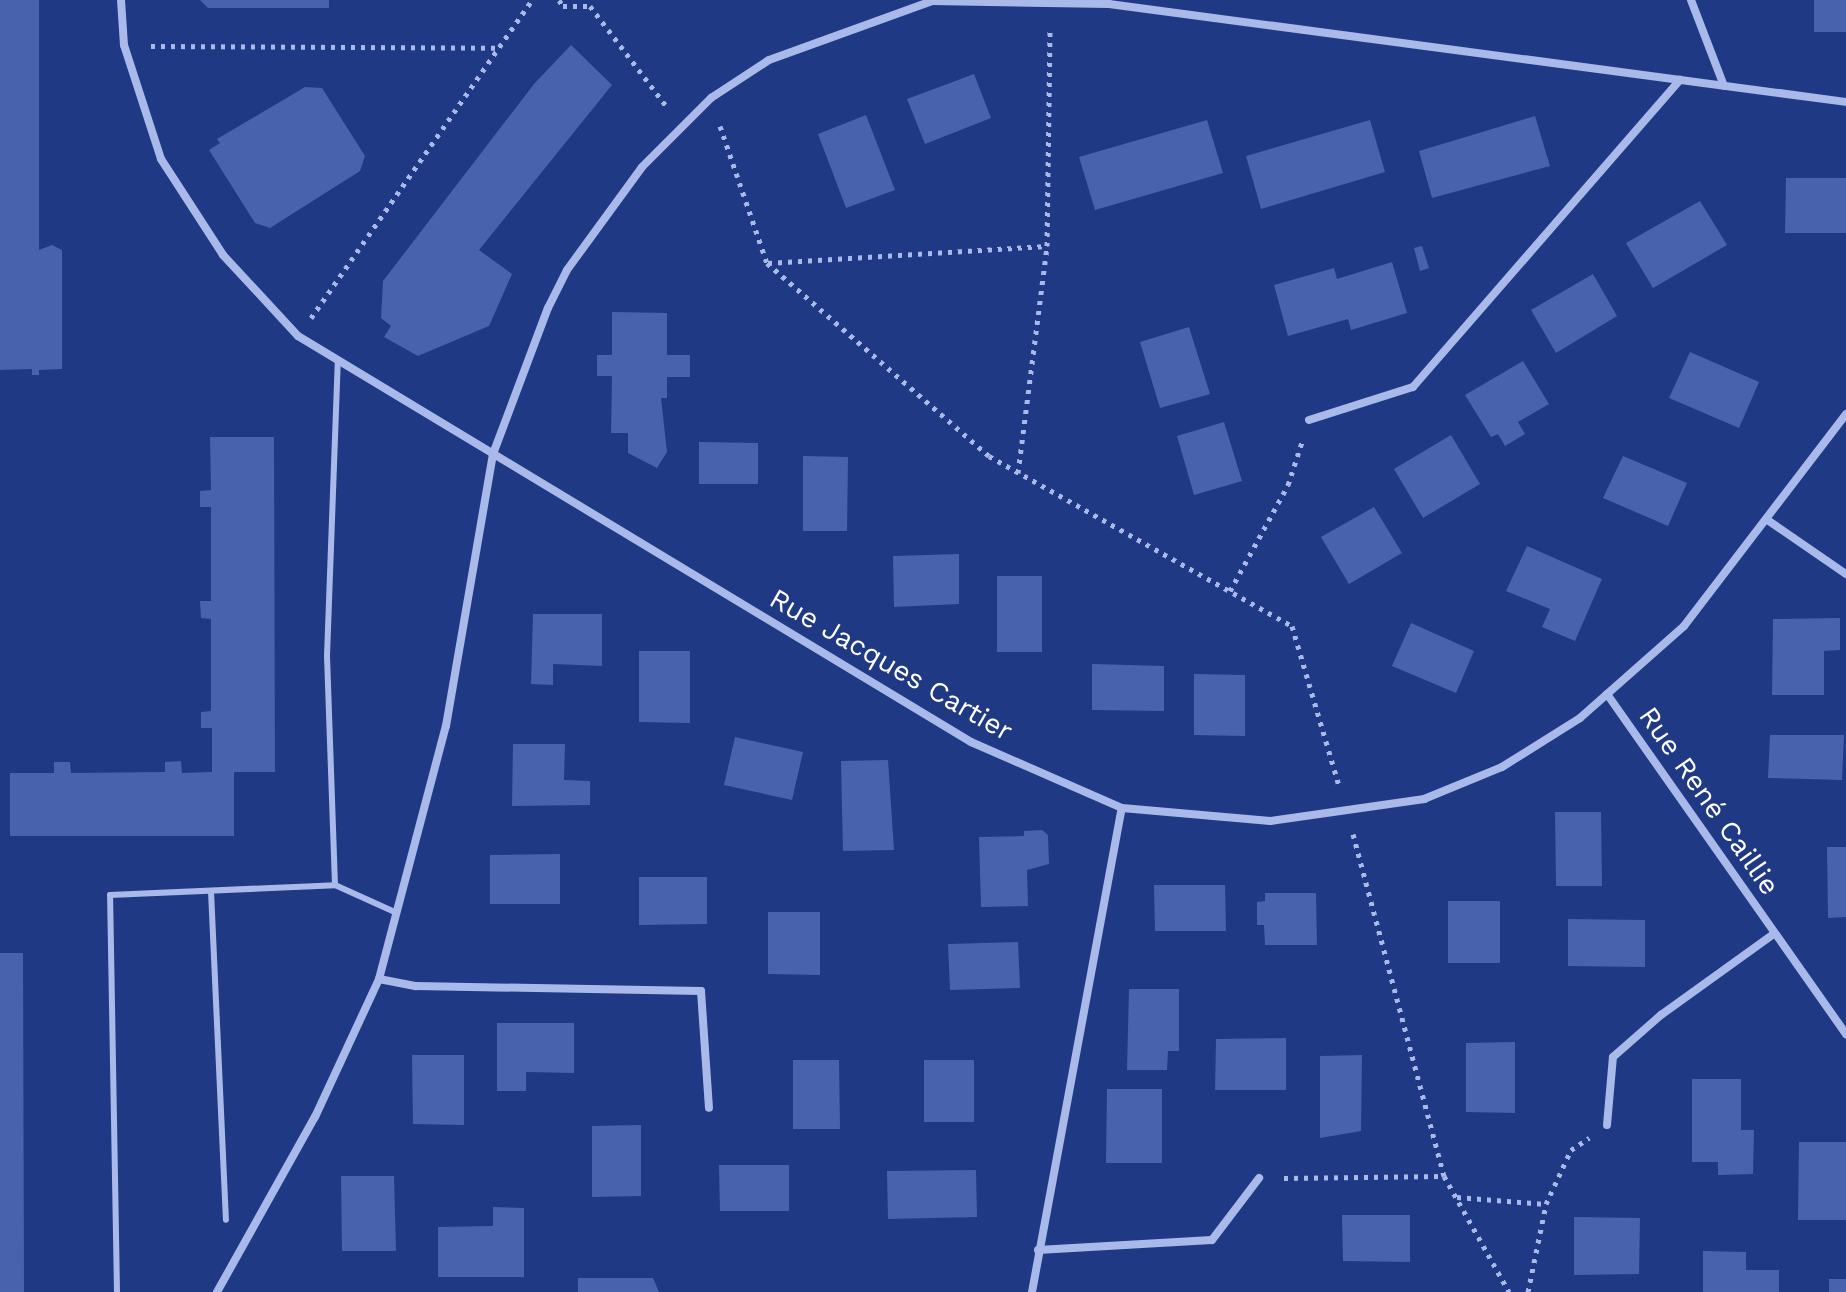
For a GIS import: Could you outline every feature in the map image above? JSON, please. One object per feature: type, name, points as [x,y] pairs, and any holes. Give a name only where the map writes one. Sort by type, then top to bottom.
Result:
[{"type":"street","name":"Rue Jacques Cartier","points":[[121,0],[124,45],[161,159],[223,255],[298,336],[971,742],[1122,808],[1270,821],[1424,799],[1502,767],[1580,718],[1684,626],[1846,414]]},
{"type":"street","points":[[1691,0],[1724,86]]},
{"type":"street","points":[[217,1292],[315,1117],[379,979],[446,726],[493,454],[567,270],[642,167],[711,98],[769,60],[932,1],[1050,1],[1109,4],[1846,102]]},
{"type":"street","points":[[1309,420],[1413,387],[1680,80]]},
{"type":"street","points":[[1766,519],[1846,574]]},
{"type":"street","name":"Rue René Caillie","points":[[1607,694],[1846,1034]]},
{"type":"street","points":[[1032,1292],[1122,808]]},
{"type":"street","name":"Rue René Caillie","points":[[1607,1125],[1613,1057],[1661,1015],[1775,933]]},
{"type":"street","points":[[379,979],[416,986],[701,991],[709,1108]]},
{"type":"street","points":[[1038,1250],[1212,1240],[1259,1178]]},
{"type":"lane","points":[[335,885],[327,656],[338,361]]},
{"type":"lane","points":[[117,1292],[110,895],[335,885],[397,913]]},
{"type":"lane","points":[[211,891],[226,1220]]},
{"type":"path","points":[[298,336],[532,0]]},
{"type":"path","points":[[559,0],[563,6],[590,6],[682,127]]},
{"type":"path","points":[[1018,473],[1047,246],[1050,1]]},
{"type":"path","points":[[124,45],[498,48]]},
{"type":"path","points":[[711,98],[767,263],[989,456],[1292,626],[1346,810],[1444,1176],[1509,1292]]},
{"type":"path","points":[[767,263],[1047,246]]},
{"type":"path","points":[[1230,591],[1288,485],[1309,420]]},
{"type":"path","points":[[1528,1292],[1546,1204],[1571,1150],[1607,1125]]},
{"type":"path","points":[[1259,1178],[1444,1176]]},
{"type":"path","points":[[1456,1197],[1546,1204]]},
{"type":"building","points":[[0,0],[39,0],[39,250],[52,245],[62,250],[62,369],[39,370],[39,375],[32,375],[32,369],[0,370]]},
{"type":"building","points":[[200,0],[329,0],[329,8],[208,8]]},
{"type":"building","points":[[1814,0],[1846,0],[1846,32],[1814,32]]},
{"type":"building","points":[[571,45],[612,85],[479,250],[512,274],[489,326],[418,356],[384,337],[391,326],[381,318],[383,281],[534,84]]},
{"type":"building","points":[[974,74],[991,118],[925,144],[907,99]]},
{"type":"building","points":[[305,87],[322,88],[365,156],[360,171],[270,228],[255,223],[209,150],[220,143],[217,139]]},
{"type":"building","points":[[866,115],[895,190],[846,208],[818,134]]},
{"type":"building","points":[[1535,116],[1550,166],[1432,198],[1419,151]]},
{"type":"building","points":[[1207,120],[1223,173],[1095,210],[1079,157]]},
{"type":"building","points":[[1370,120],[1385,172],[1261,209],[1246,156]]},
{"type":"building","points":[[1786,178],[1846,178],[1846,233],[1785,233]]},
{"type":"building","points":[[1700,201],[1727,245],[1653,288],[1626,243]]},
{"type":"building","points":[[1422,246],[1429,268],[1420,271],[1414,248]]},
{"type":"building","points":[[1392,262],[1407,313],[1351,330],[1348,319],[1288,336],[1274,285],[1334,268],[1337,279]]},
{"type":"building","points":[[1593,274],[1617,316],[1556,353],[1531,310]]},
{"type":"building","points":[[612,312],[667,313],[667,355],[690,355],[690,377],[667,377],[667,398],[661,398],[667,452],[657,468],[628,453],[628,433],[611,433],[612,376],[597,376],[597,355],[612,355]]},
{"type":"building","points":[[1189,327],[1210,394],[1160,408],[1140,342]]},
{"type":"building","points":[[1690,352],[1759,382],[1739,428],[1669,398]]},
{"type":"building","points":[[1523,361],[1549,404],[1518,422],[1525,434],[1505,446],[1498,434],[1491,437],[1465,395]]},
{"type":"building","points":[[1224,422],[1242,481],[1194,495],[1177,436]]},
{"type":"building","points":[[1451,435],[1480,484],[1423,518],[1394,469]]},
{"type":"building","points":[[210,437],[274,437],[275,772],[234,772],[234,836],[10,836],[10,773],[54,773],[54,762],[70,762],[71,773],[165,772],[165,762],[181,761],[182,773],[212,772],[212,728],[201,728],[201,712],[211,711],[211,619],[201,618],[200,601],[211,601],[211,507],[200,507],[200,491],[211,490]]},
{"type":"building","points":[[699,442],[758,443],[758,484],[699,484]]},
{"type":"building","points":[[803,456],[848,457],[847,531],[803,531]]},
{"type":"building","points":[[1623,456],[1687,483],[1668,526],[1603,498]]},
{"type":"building","points":[[1374,507],[1402,553],[1349,584],[1321,537]]},
{"type":"building","points":[[1527,546],[1602,579],[1575,641],[1542,627],[1550,609],[1506,591]]},
{"type":"building","points":[[959,554],[959,604],[894,607],[893,556]]},
{"type":"building","points":[[997,576],[1042,576],[1042,652],[997,652]]},
{"type":"building","points":[[533,614],[602,614],[602,666],[553,664],[553,685],[531,684]]},
{"type":"building","points":[[1840,618],[1840,650],[1824,651],[1824,695],[1772,695],[1773,619]]},
{"type":"building","points":[[1411,623],[1474,651],[1456,693],[1392,666]]},
{"type":"building","points":[[639,651],[690,651],[690,723],[639,722]]},
{"type":"building","points":[[1092,664],[1164,666],[1164,711],[1092,710]]},
{"type":"building","points":[[1194,674],[1245,675],[1245,736],[1194,735]]},
{"type":"building","points":[[1770,735],[1844,735],[1842,780],[1768,778]]},
{"type":"building","points":[[735,737],[803,752],[792,800],[724,785]]},
{"type":"building","points":[[513,744],[565,744],[564,780],[590,781],[590,805],[512,806]]},
{"type":"building","points":[[888,760],[894,850],[843,851],[841,761]]},
{"type":"building","points":[[1555,812],[1601,812],[1602,886],[1556,886]]},
{"type":"building","points":[[1042,830],[1048,835],[1049,864],[1027,870],[1028,906],[981,907],[979,837],[1024,836],[1024,831]]},
{"type":"building","points":[[1827,847],[1846,847],[1846,917],[1828,918]]},
{"type":"building","points":[[560,854],[560,904],[490,904],[490,855]]},
{"type":"building","points":[[639,877],[707,877],[707,924],[639,925]]},
{"type":"building","points":[[1154,885],[1225,885],[1226,931],[1155,931]]},
{"type":"building","points":[[1265,893],[1316,893],[1317,945],[1265,945],[1264,925],[1257,925],[1257,902],[1265,901]]},
{"type":"building","points":[[1448,901],[1500,901],[1500,963],[1448,963]]},
{"type":"building","points":[[768,912],[820,912],[820,975],[768,974]]},
{"type":"building","points":[[1568,919],[1645,920],[1645,967],[1568,966]]},
{"type":"building","points":[[1018,942],[1020,988],[950,990],[948,944]]},
{"type":"building","points":[[0,953],[23,953],[24,1292],[0,1292]]},
{"type":"building","points":[[1129,989],[1179,989],[1179,1051],[1168,1051],[1167,1070],[1127,1070]]},
{"type":"building","points":[[497,1023],[574,1023],[574,1073],[526,1072],[526,1091],[497,1091]]},
{"type":"building","points":[[1286,1038],[1286,1090],[1215,1090],[1216,1039]]},
{"type":"building","points":[[1515,1042],[1515,1113],[1466,1112],[1466,1043]]},
{"type":"building","points":[[412,1055],[464,1055],[464,1125],[413,1124]]},
{"type":"building","points":[[1362,1055],[1361,1131],[1320,1138],[1320,1056]]},
{"type":"building","points":[[793,1060],[839,1060],[840,1129],[793,1129]]},
{"type":"building","points":[[924,1060],[974,1060],[974,1122],[924,1122]]},
{"type":"building","points":[[1692,1079],[1741,1079],[1741,1130],[1754,1130],[1753,1174],[1718,1175],[1718,1162],[1692,1162]]},
{"type":"building","points":[[1107,1089],[1162,1089],[1162,1163],[1106,1163]]},
{"type":"building","points":[[641,1125],[641,1196],[592,1197],[592,1126]]},
{"type":"building","points":[[1799,1142],[1846,1142],[1846,1220],[1798,1220]]},
{"type":"building","points":[[719,1165],[789,1165],[789,1211],[720,1211]]},
{"type":"building","points":[[976,1170],[977,1217],[888,1219],[887,1171]]},
{"type":"building","points":[[341,1176],[394,1176],[396,1251],[342,1251]]},
{"type":"building","points":[[493,1207],[524,1208],[524,1277],[438,1277],[438,1227],[493,1226]]},
{"type":"building","points":[[1342,1215],[1410,1215],[1410,1262],[1343,1261]]},
{"type":"building","points":[[1574,1217],[1640,1218],[1639,1274],[1574,1275]]},
{"type":"building","points":[[1703,1251],[1746,1252],[1746,1270],[1779,1270],[1779,1292],[1703,1292]]},
{"type":"building","points":[[578,1278],[653,1278],[659,1292],[578,1292]]},
{"type":"building","points":[[1829,1279],[1846,1279],[1846,1292],[1829,1292]]}]
